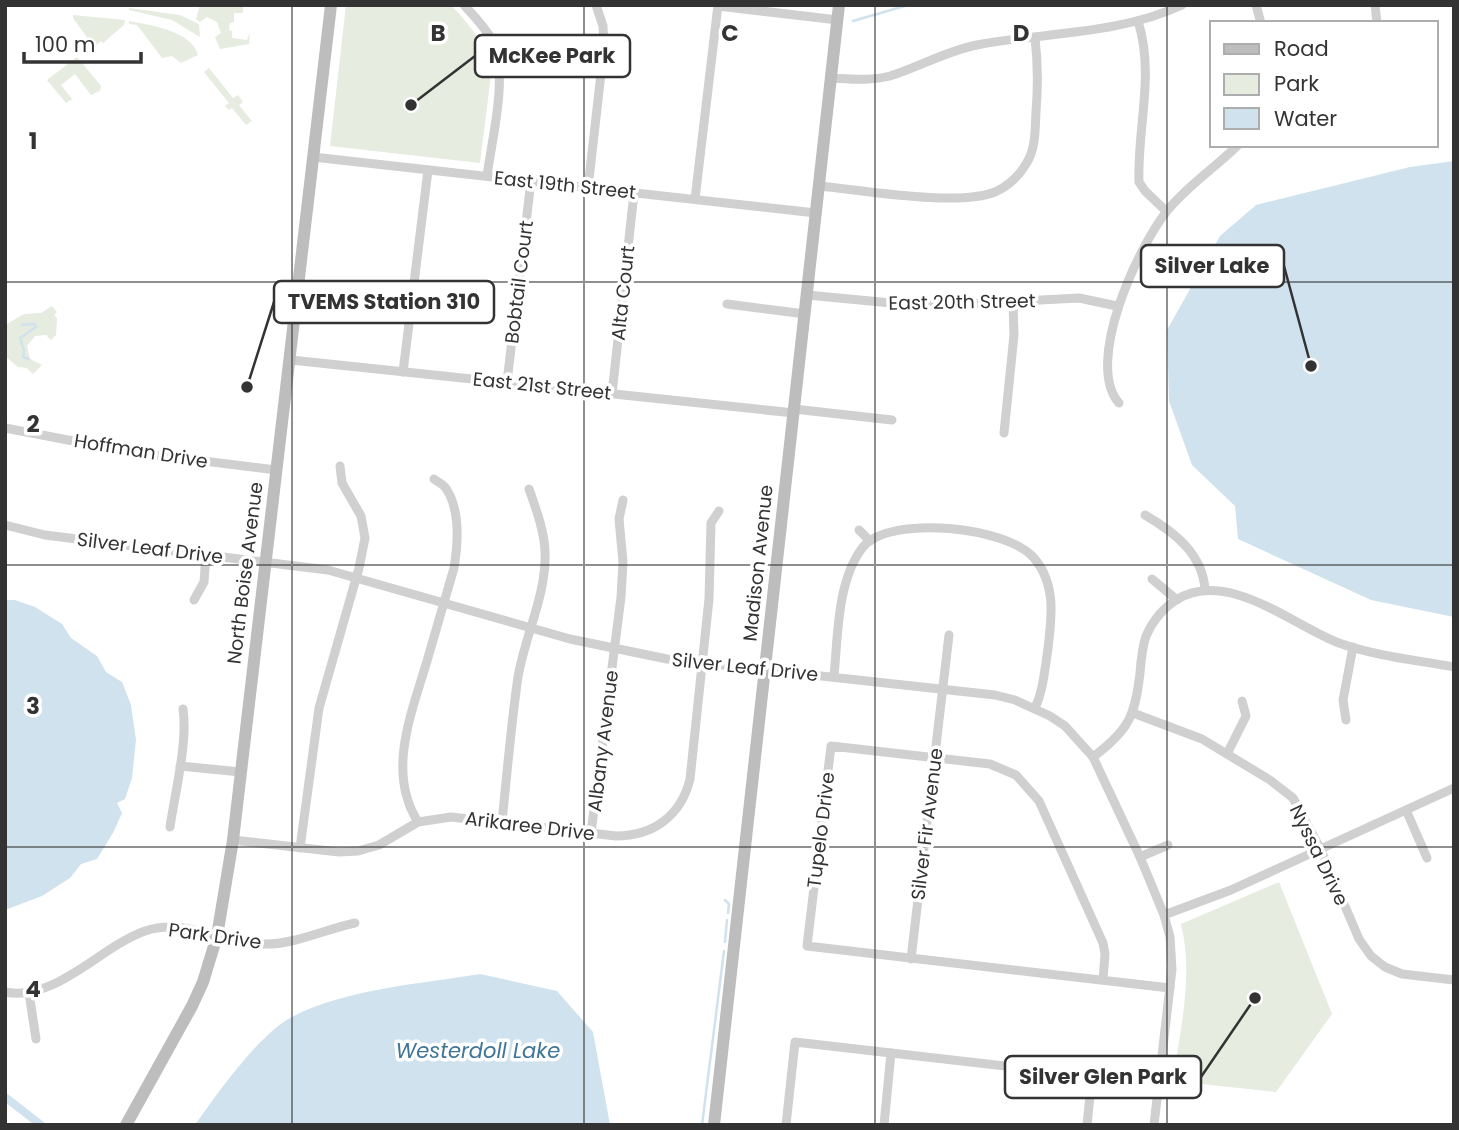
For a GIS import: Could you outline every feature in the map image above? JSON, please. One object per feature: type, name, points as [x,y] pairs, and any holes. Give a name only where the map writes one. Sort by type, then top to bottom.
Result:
[{"type":"street","name":"North Boise Avenue","points":[[126,1125],[198,995],[217,936],[233,840],[331,5]]},
{"type":"street","points":[[464,5],[487,33],[499,61],[500,82],[487,176]]},
{"type":"street","points":[[588,188],[604,47],[603,26],[596,5]]},
{"type":"street","name":"Madison Avenue","points":[[714,1125],[839,5]]},
{"type":"street","points":[[831,78],[880,78],[965,48],[1109,27],[1138,21],[1182,5]]},
{"type":"street","points":[[695,200],[718,6],[838,20]]},
{"type":"street","points":[[1138,21],[1144,42],[1147,74],[1139,182],[1166,211]]},
{"type":"street","points":[[819,186],[930,197],[982,196],[1009,184],[1028,163],[1032,150],[1038,78],[1035,37]]},
{"type":"street","points":[[1119,403],[1111,394],[1107,370],[1117,306],[1147,240],[1166,211],[1236,147]]},
{"type":"street","name":"East 19th Street","points":[[313,157],[816,213]]},
{"type":"street","points":[[403,372],[428,170]]},
{"type":"street","name":"Bobtail Court","points":[[507,382],[531,181]]},
{"type":"street","name":"Alta Court","points":[[612,394],[634,193]]},
{"type":"street","name":"East 20th Street","points":[[807,295],[923,306],[1087,299],[1117,306]]},
{"type":"street","points":[[1004,433],[1014,335],[1013,302]]},
{"type":"street","points":[[727,304],[805,314]]},
{"type":"street","name":"East 21st Street","points":[[290,360],[892,420]]},
{"type":"street","name":"Hoffman Drive","points":[[5,428],[131,452],[277,470]]},
{"type":"street","points":[[300,848],[319,708],[356,578],[364,532],[359,509],[342,483],[340,466]]},
{"type":"street","points":[[418,822],[410,806],[404,783],[404,743],[454,568],[457,527],[447,488],[434,479]]},
{"type":"street","points":[[502,822],[518,677],[529,626],[540,596],[545,552],[529,489]]},
{"type":"street","name":"Albany Avenue","points":[[592,833],[621,597],[623,553],[619,519],[622,500]]},
{"type":"street","name":"Arikaree Drive","points":[[233,840],[339,852],[365,850],[379,845],[418,822],[451,817],[629,836],[669,825],[688,787],[704,663],[711,523],[719,511]]},
{"type":"street","points":[[1145,515],[1161,524],[1190,549],[1201,569],[1205,589]]},
{"type":"street","name":"Silver Leaf Drive","points":[[5,525],[45,535],[310,567],[569,639],[667,659],[995,695],[1035,708],[1065,726],[1093,757],[1164,915],[1172,960],[1154,1125]]},
{"type":"street","points":[[859,530],[870,541]]},
{"type":"street","points":[[834,676],[845,583],[852,564],[870,541],[904,530],[951,530],[983,534],[1009,541],[1034,558],[1048,584],[1051,615],[1043,686],[1035,708]]},
{"type":"street","points":[[194,600],[204,582],[206,554]]},
{"type":"street","points":[[1152,579],[1177,600]]},
{"type":"street","points":[[1093,757],[1117,738],[1130,722],[1137,702],[1142,648],[1147,633],[1160,613],[1186,594],[1205,589],[1235,594],[1283,614],[1337,642],[1454,667]]},
{"type":"street","name":"Silver Fir Avenue","points":[[911,959],[949,635]]},
{"type":"street","points":[[1346,720],[1343,700],[1353,647]]},
{"type":"street","points":[[1227,754],[1246,716],[1242,701]]},
{"type":"street","points":[[170,827],[180,766],[183,709]]},
{"type":"street","name":"Nyssa Drive","points":[[1133,713],[1185,731],[1270,780],[1293,798],[1321,850],[1359,939],[1371,956],[1385,967],[1402,974],[1454,980]]},
{"type":"street","name":"Tupelo Drive","points":[[1103,980],[1105,954],[1098,929],[1039,801],[1016,775],[990,764],[831,746],[807,946],[1170,988]]},
{"type":"street","points":[[180,766],[241,772]]},
{"type":"street","points":[[1164,915],[1231,890],[1454,788]]},
{"type":"street","points":[[1406,810],[1427,858]]},
{"type":"street","points":[[1140,857],[1168,845]]},
{"type":"street","name":"Park Drive","points":[[5,992],[29,993],[42,990],[145,931],[179,927],[269,944],[355,923]]},
{"type":"street","points":[[29,993],[36,1039]]},
{"type":"street","points":[[786,1125],[795,1042],[1093,1076],[1087,1125]]},
{"type":"street","points":[[884,1125],[891,1053]]},
{"type":"green space","points":[[200,5],[243,5],[243,13],[234,13],[234,22],[230,23],[229,30],[232,31],[232,38],[247,40],[250,33],[249,44],[220,49],[215,37],[221,33],[217,22],[207,17],[200,22],[196,19]]},
{"type":"green space","points":[[346,5],[451,5],[465,21],[487,55],[491,75],[480,163],[330,146]]},
{"type":"green space","points":[[129,8],[180,15],[199,24],[200,37],[172,20]]},
{"type":"green space","points":[[73,15],[125,20],[124,25],[94,47]]},
{"type":"green space","points":[[129,21],[169,30],[188,40],[198,55],[181,63],[172,56],[162,58],[137,25],[129,24]]},
{"type":"green space","points":[[77,57],[101,86],[100,91],[91,95],[75,74],[61,85],[72,99],[66,103],[47,80]]},
{"type":"green space","points":[[209,68],[233,98],[238,95],[243,102],[239,105],[252,121],[246,125],[232,108],[229,110],[225,106],[229,103],[204,72]]},
{"type":"green space","points":[[52,306],[57,312],[54,315],[57,318],[56,335],[51,340],[46,335],[35,336],[27,346],[30,359],[42,365],[33,374],[27,368],[18,367],[5,356],[5,325],[24,314],[41,313]]},
{"type":"green space","points":[[1279,882],[1332,1014],[1276,1092],[1173,1081],[1186,983],[1185,943],[1181,924]]},
{"type":"water","points":[[1454,161],[1454,617],[1371,600],[1238,539],[1235,506],[1192,465],[1169,401],[1167,330],[1220,236],[1256,205],[1410,167]]},
{"type":"water","points":[[5,600],[15,600],[35,607],[62,624],[71,638],[97,656],[106,672],[122,682],[131,705],[136,740],[132,778],[125,799],[117,803],[122,813],[97,859],[81,864],[70,878],[42,896],[5,910]]},
{"type":"water","name":"Westerdoll Lake","points":[[480,974],[557,991],[593,1032],[610,1125],[195,1125],[253,1050],[279,1025],[292,1017],[335,1000],[359,994]]},
{"type":"waterway","points":[[853,21],[908,5]]},
{"type":"waterway","points":[[22,325],[34,324],[36,327],[20,338],[23,357],[29,359]]},
{"type":"waterway","points":[[725,900],[729,904],[728,913]]},
{"type":"waterway","points":[[725,942],[727,920]]},
{"type":"waterway","points":[[702,1125],[724,951]]},
{"type":"waterway","points":[[5,1097],[41,1125]]},
{"type":"place","name":"McKee Park","points":[[411,105]]},
{"type":"place","name":"Silver Lake","points":[[1311,366]]},
{"type":"place","name":"TVEMS Station 310","points":[[247,387]]},
{"type":"place","name":"Silver Glen Park","points":[[1255,998]]}]
